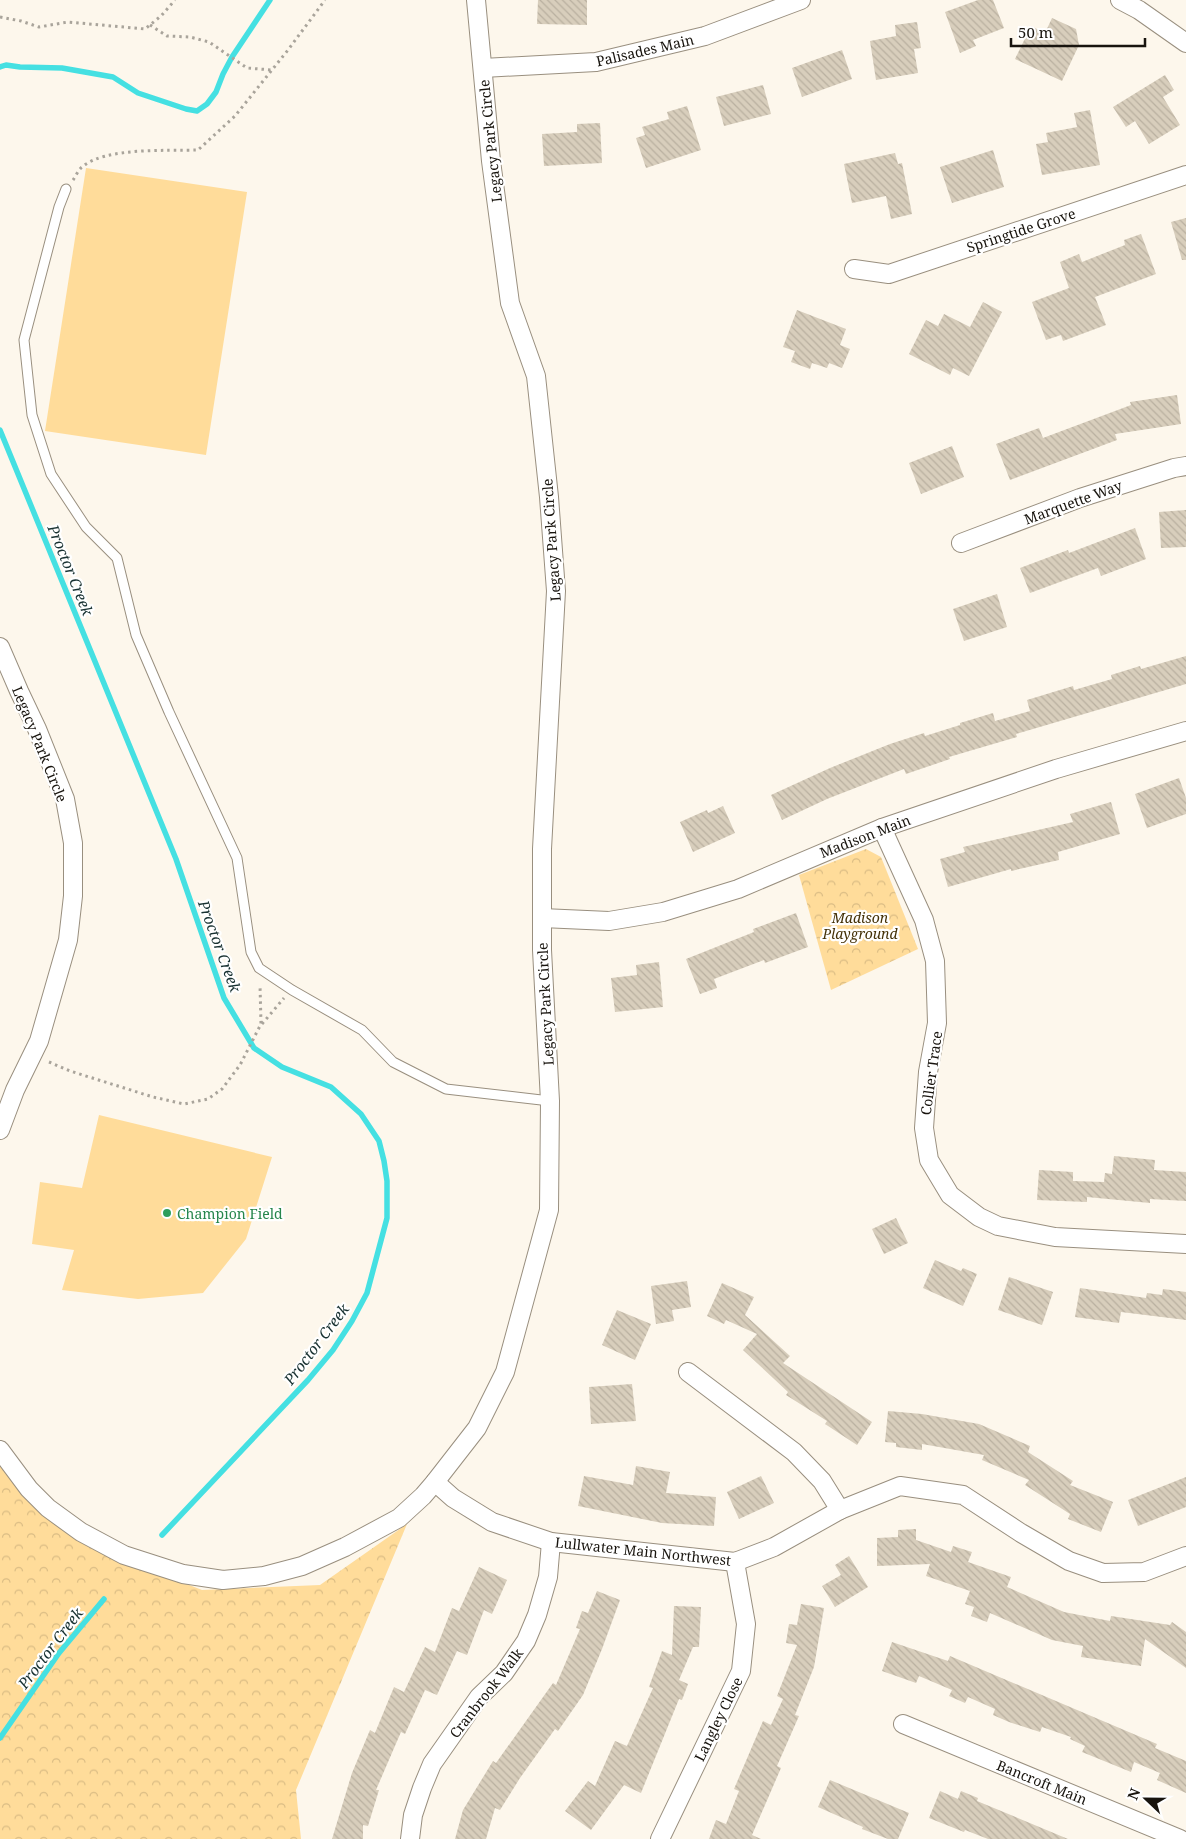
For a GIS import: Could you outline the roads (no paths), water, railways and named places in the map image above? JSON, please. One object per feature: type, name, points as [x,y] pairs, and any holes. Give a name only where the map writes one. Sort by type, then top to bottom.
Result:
[{"type":"street","name":"Legacy Park Circle","points":[[0,1450],[30,1489],[48,1508],[82,1532],[124,1555],[183,1574],[223,1580],[264,1576],[302,1566],[345,1547],[398,1518],[423,1496],[477,1428],[505,1372],[549,1210],[550,1101],[542,950],[542,849],[556,591],[549,497],[536,376],[510,303],[491,161],[476,0]]},
{"type":"street","name":"Palisades Main","points":[[483,68],[596,62],[705,36],[800,0]]},
{"type":"street","points":[[1120,0],[1139,10],[1186,44]]},
{"type":"street","name":"Springtide Grove","points":[[854,270],[889,274],[1186,175]]},
{"type":"street","name":"Marquette Way","points":[[961,543],[1080,498],[1174,468],[1186,466]]},
{"type":"street","name":"Legacy Park Circle","points":[[0,647],[18,691],[37,729],[65,798],[73,843],[73,896],[68,940],[39,1041],[8,1089],[0,1130]]},
{"type":"street","name":"Madison Main","points":[[542,918],[609,921],[663,912],[738,889],[882,828],[1056,769],[1186,731]]},
{"type":"street","name":"Collier Trace","points":[[882,828],[924,920],[935,960],[937,1023],[928,1072],[924,1128],[929,1160],[950,1195],[979,1217],[998,1226],[1035,1234],[1055,1237],[1186,1244]]},
{"type":"street","points":[[688,1372],[794,1452],[822,1481],[840,1510]]},
{"type":"street","name":"Lullwater Main Northwest","points":[[435,1482],[453,1498],[492,1522],[550,1542],[736,1562],[774,1547],[840,1510],[900,1486],[963,1495],[1021,1534],[1061,1556],[1104,1573],[1144,1572],[1186,1556]]},
{"type":"street","name":"Cranbrook Walk","points":[[410,1839],[413,1815],[432,1764],[479,1697],[504,1673],[526,1641],[537,1615],[548,1577],[550,1542]]},
{"type":"street","name":"Langley Close","points":[[660,1839],[741,1671],[746,1624],[736,1562]]},
{"type":"street","name":"Bancroft Main","points":[[903,1724],[1180,1839]]},
{"type":"lane","points":[[66,188],[59,207],[24,340],[32,415],[51,474],[86,527],[117,558],[136,635],[169,712],[237,858],[251,952],[259,968],[292,990],[362,1030],[393,1062],[446,1089],[550,1101]]},
{"type":"waterway","name":"Proctor Creek","points":[[0,67],[6,65],[62,68],[113,77],[138,93],[197,111],[207,104],[216,92],[232,57],[270,0]]},
{"type":"waterway","name":"Proctor Creek","points":[[0,430],[176,859],[224,998],[254,1048],[282,1067],[331,1087],[361,1114],[379,1141],[387,1181],[387,1218],[367,1293],[352,1321],[333,1350],[308,1380],[162,1535]]},
{"type":"waterway","name":"Proctor Creek","points":[[0,1738],[59,1653],[104,1599]]},
{"type":"place","name":"Champion Field","points":[[167,1213]]},
{"type":"park label","name":"Madison Playground","points":[[860,926]]}]
